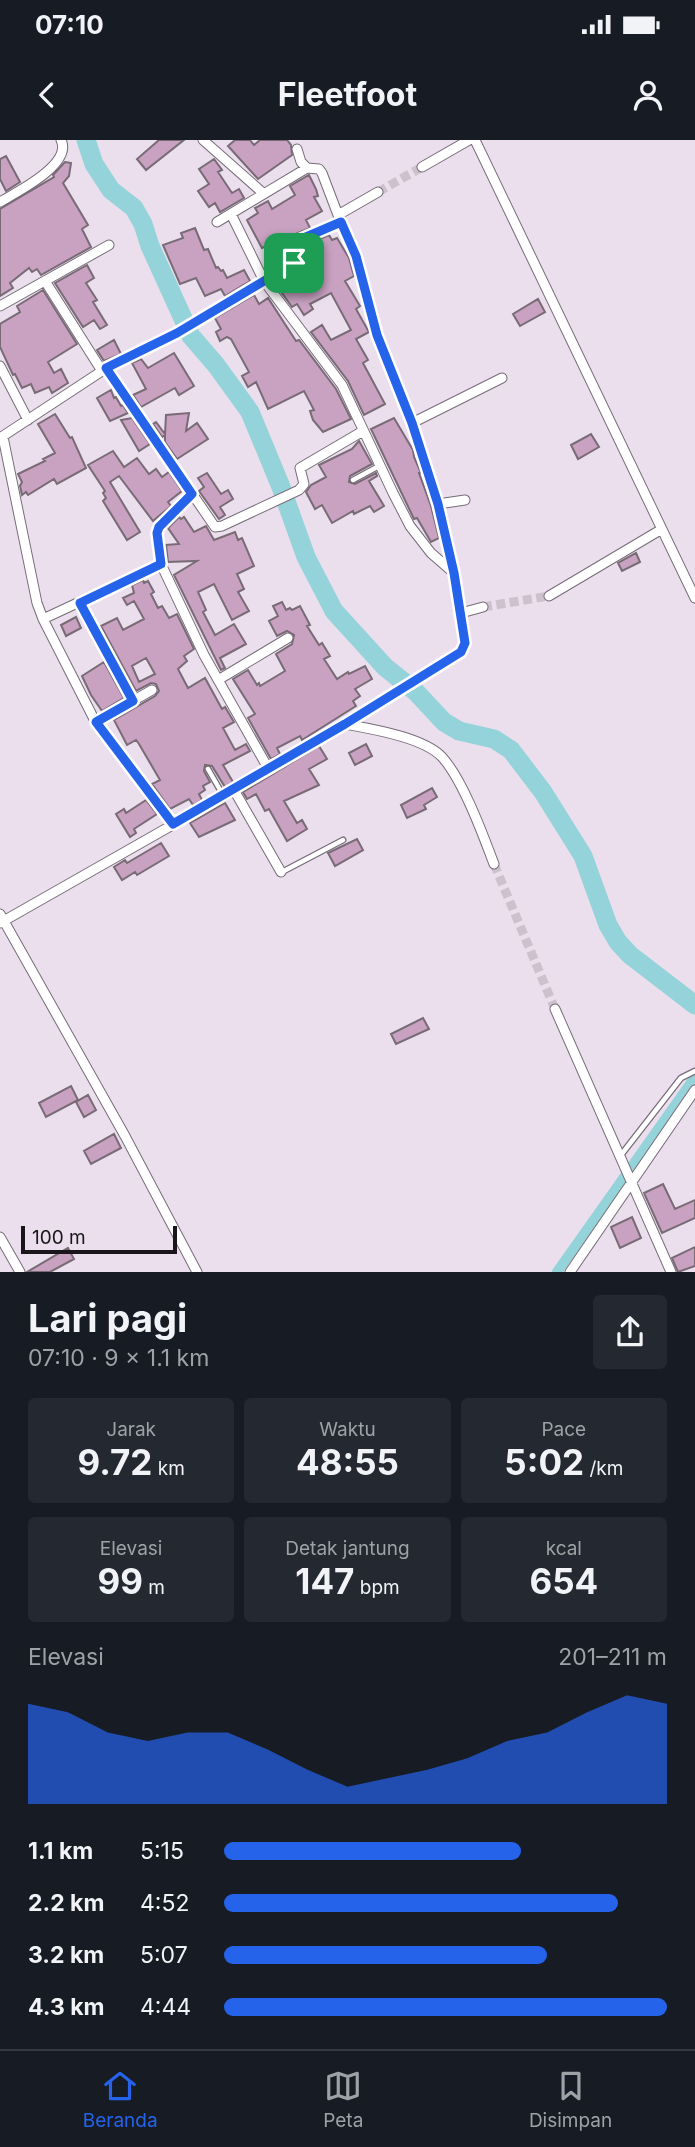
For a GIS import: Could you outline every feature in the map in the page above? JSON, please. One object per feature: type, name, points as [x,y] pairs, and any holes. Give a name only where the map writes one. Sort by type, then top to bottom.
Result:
[{"type":"street","points":[[0,202],[55,165],[62,154],[61,140]]},
{"type":"street","points":[[204,140],[263,193]]},
{"type":"street","points":[[422,167],[469,140]]},
{"type":"street","points":[[475,140],[695,598]]},
{"type":"street","points":[[297,149],[300,162],[307,168]]},
{"type":"street","points":[[197,1272],[125,1136],[1,919],[224,796],[461,652],[465,643],[454,573],[438,504],[412,423],[377,335],[356,256],[319,169],[307,168],[217,222]]},
{"type":"street","points":[[173,824],[96,722],[43,620],[1,438],[104,369],[177,333],[294,263],[285,246],[339,218],[378,192]]},
{"type":"street","points":[[231,214],[264,281],[342,385],[410,526],[431,553],[454,573]]},
{"type":"street","points":[[0,306],[109,245]]},
{"type":"street","points":[[45,281],[213,525],[218,527],[299,489],[304,484],[300,470],[304,464],[363,430]]},
{"type":"street","points":[[0,366],[28,420]]},
{"type":"street","points":[[412,423],[502,378]]},
{"type":"street","points":[[192,494],[159,527],[157,533],[161,564],[218,680],[268,768]]},
{"type":"street","points":[[438,504],[465,500]]},
{"type":"street","points":[[550,596],[662,529]]},
{"type":"street","points":[[43,620],[161,564]]},
{"type":"street","points":[[80,603],[133,701]]},
{"type":"street","points":[[461,613],[483,607]]},
{"type":"street","points":[[218,680],[288,638]]},
{"type":"street","points":[[96,722],[152,690]]},
{"type":"street","points":[[345,724],[377,730],[422,745],[441,756],[462,791],[494,864]]},
{"type":"street","points":[[234,790],[281,872]]},
{"type":"street","points":[[555,1009],[671,1272]]},
{"type":"street","points":[[570,1272],[630,1180],[695,1090]]},
{"type":"street","points":[[0,1237],[20,1272]]},
{"type":"lane","points":[[353,480],[379,465]]},
{"type":"lane","points":[[208,769],[224,796]]},
{"type":"lane","points":[[281,872],[343,840]]},
{"type":"lane","points":[[621,1162],[681,1078],[694,1071]]},
{"type":"building","points":[[159,140],[184,140],[146,170],[137,159]]},
{"type":"building","points":[[235,140],[250,140],[254,145],[260,140],[287,140],[291,145],[292,155],[258,179],[228,146]]},
{"type":"building","points":[[6,156],[20,182],[6,191],[0,179],[0,159]]},
{"type":"building","points":[[214,159],[222,170],[218,172],[232,193],[239,189],[244,198],[220,212],[215,203],[209,207],[198,191],[209,184],[199,169]]},
{"type":"building","points":[[65,162],[71,163],[69,176],[63,183],[88,225],[82,229],[91,247],[41,275],[37,269],[32,272],[29,268],[10,283],[13,288],[0,296],[0,209],[54,177]]},
{"type":"building","points":[[309,175],[318,196],[314,197],[322,211],[306,220],[310,228],[284,239],[283,236],[262,248],[247,220],[258,213],[255,208],[268,201],[272,209],[295,195],[290,186]]},
{"type":"building","points":[[195,228],[204,250],[208,249],[216,268],[223,270],[227,278],[244,270],[250,281],[225,296],[221,289],[205,296],[196,278],[180,284],[163,245],[183,238],[181,233]]},
{"type":"building","points":[[329,235],[332,240],[337,238],[349,258],[354,276],[345,281],[360,306],[356,309],[369,332],[356,339],[368,360],[363,363],[385,404],[364,415],[348,381],[311,332],[322,325],[331,340],[351,330],[331,293],[310,304],[313,309],[304,315],[297,304],[292,307],[277,286],[286,280],[284,277],[300,266],[295,249]]},
{"type":"building","points":[[87,265],[94,278],[86,283],[97,300],[93,302],[107,325],[100,329],[94,320],[83,327],[55,283]]},
{"type":"building","points":[[43,290],[77,344],[48,362],[54,373],[61,369],[68,383],[52,393],[49,387],[35,393],[31,384],[22,388],[0,347],[0,324],[20,312],[17,306]]},
{"type":"building","points":[[254,295],[259,304],[268,298],[296,341],[299,340],[336,389],[351,419],[323,432],[313,420],[310,411],[314,410],[304,391],[268,409],[256,382],[248,387],[242,376],[249,372],[231,339],[227,337],[220,341],[216,332],[221,329],[215,318]]},
{"type":"building","points":[[538,299],[545,312],[520,326],[513,314]]},
{"type":"building","points":[[114,340],[121,354],[104,361],[97,350]]},
{"type":"building","points":[[174,353],[194,386],[179,395],[175,388],[141,407],[133,395],[146,389],[132,363],[141,359],[148,368]]},
{"type":"building","points":[[111,390],[114,398],[116,397],[128,413],[110,421],[97,398]]},
{"type":"building","points":[[189,413],[186,431],[197,423],[208,439],[177,459],[165,442],[165,435],[162,437],[153,424],[156,422],[165,434],[166,415]]},
{"type":"building","points":[[55,414],[70,438],[72,437],[86,468],[57,484],[54,479],[28,495],[26,492],[22,495],[22,482],[18,474],[55,453],[38,424]]},
{"type":"building","points":[[132,418],[150,444],[139,451],[121,420]]},
{"type":"building","points":[[394,418],[413,450],[431,506],[439,538],[431,542],[417,518],[414,519],[371,429]]},
{"type":"building","points":[[591,434],[599,447],[578,459],[571,445]]},
{"type":"building","points":[[359,441],[372,464],[350,476],[349,482],[355,484],[376,473],[377,476],[369,481],[384,506],[374,512],[370,506],[354,514],[353,511],[332,523],[322,505],[315,509],[306,492],[311,485],[326,477],[319,465],[352,449]]},
{"type":"building","points":[[113,451],[124,467],[137,458],[149,474],[156,469],[162,477],[169,472],[182,491],[168,502],[171,506],[153,521],[119,476],[110,482],[140,532],[127,540],[103,501],[106,498],[103,493],[105,491],[88,465]]},
{"type":"building","points":[[207,473],[221,494],[228,490],[233,499],[220,507],[225,515],[219,519],[199,491],[204,487],[198,478]]},
{"type":"building","points":[[179,517],[184,517],[194,532],[206,526],[214,540],[235,532],[238,540],[242,538],[254,566],[237,574],[244,589],[238,592],[249,611],[232,620],[214,584],[198,592],[206,610],[203,612],[215,635],[234,624],[246,644],[220,658],[225,668],[221,670],[174,575],[197,561],[168,562],[166,545],[179,544],[168,528]]},
{"type":"building","points":[[636,553],[640,562],[622,571],[618,563]]},
{"type":"building","points":[[143,580],[144,583],[148,581],[158,608],[162,606],[169,618],[177,614],[194,649],[184,656],[187,661],[178,669],[188,688],[205,678],[222,709],[225,707],[234,722],[223,728],[235,750],[246,744],[250,751],[223,765],[233,782],[225,787],[212,766],[205,765],[204,771],[210,782],[203,786],[205,790],[199,794],[202,800],[193,805],[189,799],[170,809],[152,784],[160,780],[139,744],[136,740],[127,745],[114,720],[159,691],[156,684],[151,683],[136,691],[101,626],[117,618],[123,630],[144,619],[134,601],[127,605],[123,598],[134,593],[132,585]],"holes":[[[146,658],[155,674],[139,682],[132,666]]]},
{"type":"building","points":[[282,602],[286,610],[300,606],[310,625],[307,626],[330,656],[324,659],[337,679],[365,666],[372,679],[355,689],[360,696],[353,701],[356,706],[302,740],[300,736],[277,748],[280,754],[271,759],[248,718],[255,714],[233,679],[248,670],[260,686],[285,671],[276,654],[292,644],[294,635],[287,631],[277,636],[269,621],[278,616],[273,606]]},
{"type":"building","points":[[76,617],[81,628],[66,636],[61,625]]},
{"type":"building","points":[[104,662],[124,698],[102,711],[82,676]]},
{"type":"building","points":[[366,744],[372,756],[355,765],[349,753]]},
{"type":"building","points":[[319,746],[327,759],[309,769],[319,785],[284,801],[297,823],[302,820],[307,829],[287,841],[269,809],[265,811],[256,794],[247,799],[243,792]]},
{"type":"building","points":[[432,788],[437,797],[424,805],[426,809],[407,818],[401,805]]},
{"type":"building","points":[[146,800],[157,814],[134,829],[136,833],[130,837],[116,814],[124,809],[126,813]]},
{"type":"building","points":[[225,803],[235,820],[199,837],[190,823]]},
{"type":"building","points":[[357,839],[363,850],[335,866],[328,853]]},
{"type":"building","points":[[161,843],[169,856],[137,875],[135,872],[122,880],[114,867],[125,860],[127,863]]},
{"type":"building","points":[[423,1018],[429,1029],[396,1044],[391,1034]]},
{"type":"building","points":[[71,1086],[78,1100],[46,1117],[39,1103]]},
{"type":"building","points":[[88,1095],[96,1110],[84,1117],[76,1102]]},
{"type":"building","points":[[114,1134],[121,1148],[91,1164],[84,1151]]},
{"type":"building","points":[[663,1184],[675,1209],[695,1200],[695,1218],[662,1233],[644,1193]]},
{"type":"building","points":[[632,1217],[641,1238],[620,1248],[611,1227]]},
{"type":"building","points":[[695,1247],[695,1266],[678,1272],[672,1258]]},
{"type":"building","points":[[68,1248],[74,1259],[50,1272],[27,1272]]},
{"type":"waterway","points":[[86,140],[94,164],[111,190],[134,208],[143,224],[150,246],[191,336],[250,412],[306,557],[334,611],[385,667],[415,691],[444,722],[459,731],[494,739],[511,750],[543,792],[583,856],[608,925],[618,942],[630,955],[695,1005]]},
{"type":"waterway","points":[[557,1272],[695,1077]]},
{"type":"tunnel","points":[[378,192],[422,167]]},
{"type":"tunnel","points":[[483,607],[549,596]]},
{"type":"tunnel","points":[[494,864],[555,1009]]},
{"type":"route","points":[[341,222],[356,256],[377,335],[412,423],[438,504],[454,573],[465,643],[461,652],[345,724],[173,824],[96,722],[133,701],[80,603],[161,564],[157,533],[159,527],[192,494],[106,368],[177,333],[294,263],[285,246],[310,233],[341,222]]}]
